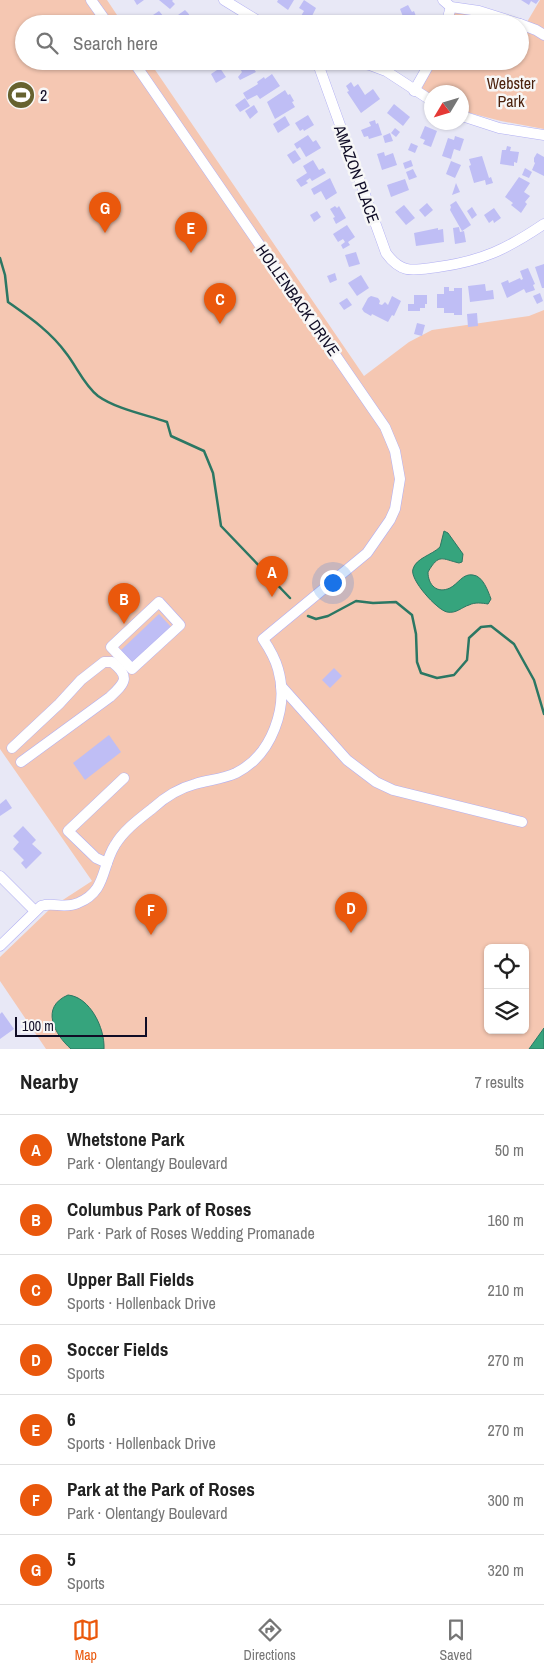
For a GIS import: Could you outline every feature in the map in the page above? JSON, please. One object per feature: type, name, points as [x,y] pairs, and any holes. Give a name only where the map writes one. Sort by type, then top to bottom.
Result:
[{"type":"street","points":[[91,0],[102,15]]},
{"type":"street","points":[[224,0],[248,15]]},
{"type":"street","points":[[443,0],[451,7],[492,15]]},
{"type":"street","points":[[449,15],[451,7]]},
{"type":"street","points":[[529,27],[544,35]]},
{"type":"street","name":"HOLLENBACK DRIVE","points":[[139,70],[385,427],[395,451],[398,466],[398,494],[395,509],[390,520],[367,553],[263,639],[272,653],[278,669],[281,686]]},
{"type":"street","name":"AMAZON PLACE","points":[[319,70],[386,253],[393,263],[404,269],[416,270],[463,264],[505,249],[544,224]]},
{"type":"street","points":[[381,70],[424,97]]},
{"type":"street","points":[[414,91],[426,70]]},
{"type":"street","points":[[469,118],[499,128],[544,135]]},
{"type":"street","points":[[159,602],[180,625],[132,669],[111,647],[159,602]]},
{"type":"street","points":[[12,748],[59,704],[81,680],[104,662],[112,662],[123,673],[125,678],[122,686],[110,698],[22,762]]},
{"type":"street","points":[[281,686],[347,760],[376,782],[393,790],[522,822]]},
{"type":"street","points":[[0,946],[35,911],[44,905],[67,906],[86,900],[100,886],[107,862],[116,844],[125,832],[161,801],[189,786],[235,773],[259,755],[268,743],[279,716],[282,701],[281,686]]},
{"type":"street","points":[[107,862],[96,858],[68,831],[124,778]]},
{"type":"street","points":[[0,876],[35,911]]},
{"type":"green space","points":[[0,0],[107,0],[117,15],[15,15],[15,70],[155,70],[364,376],[409,342],[432,330],[529,316],[544,310],[544,1028],[529,1049],[46,1049],[0,981],[0,957],[52,907],[92,881],[0,749]]},
{"type":"green space","points":[[540,0],[544,0],[544,31],[529,23],[529,19]]},
{"type":"green space","points":[[454,12],[469,12],[479,15],[453,15]]},
{"type":"green space","name":"Webster Park","points":[[529,32],[544,39],[544,129],[469,113],[469,85],[424,85],[424,92],[421,90],[430,70],[529,70]]},
{"type":"shaded area","points":[[444,531],[448,533],[463,554],[462,562],[459,563],[445,559],[438,560],[428,572],[430,581],[437,589],[445,590],[466,576],[477,576],[485,584],[491,599],[488,604],[474,603],[456,611],[447,612],[431,600],[415,580],[413,569],[415,565],[440,547]]},
{"type":"shaded area","points":[[68,995],[83,1001],[95,1015],[102,1032],[104,1049],[71,1049],[59,1036],[52,1013],[54,1006],[59,1000]]},
{"type":"shaded area","points":[[544,1028],[544,1049],[529,1049]]},
{"type":"building","points":[[134,0],[144,0],[137,5]]},
{"type":"building","points":[[159,0],[173,0],[175,4],[170,9]]},
{"type":"building","points":[[278,0],[294,0],[288,10],[277,2]]},
{"type":"building","points":[[304,0],[316,8],[312,15],[302,15],[304,11],[299,8]]},
{"type":"building","points":[[521,0],[539,0],[536,4],[531,1],[529,5]]},
{"type":"building","points":[[408,5],[416,15],[402,15],[400,9]]},
{"type":"building","points":[[185,10],[189,15],[178,15]]},
{"type":"building","points":[[159,11],[162,15],[153,15]]},
{"type":"building","points":[[217,70],[221,70],[226,77],[216,83],[211,74]]},
{"type":"building","points":[[241,70],[255,70],[256,72],[240,80],[238,77],[242,72]]},
{"type":"building","points":[[272,74],[280,86],[260,99],[257,95],[247,100],[243,93],[258,84],[257,82],[264,77],[265,79]]},
{"type":"building","points":[[351,82],[354,87],[358,84],[365,95],[373,89],[380,99],[361,113],[347,92],[349,91],[346,86]]},
{"type":"building","points":[[285,90],[288,95],[290,94],[295,107],[275,119],[267,102]]},
{"type":"building","points":[[245,98],[250,106],[240,112],[235,105]]},
{"type":"building","points":[[394,104],[410,117],[403,126],[387,113]]},
{"type":"building","points":[[254,105],[258,112],[250,119],[245,111]]},
{"type":"building","points":[[308,115],[314,125],[304,131],[303,129],[300,131],[295,123]]},
{"type":"building","points":[[285,116],[290,125],[278,133],[273,124]]},
{"type":"building","points":[[375,120],[382,135],[369,139],[368,136],[364,137],[361,130],[371,126],[369,122]]},
{"type":"building","points":[[395,128],[400,132],[396,137],[391,133]]},
{"type":"building","points":[[424,128],[424,130],[437,131],[431,147],[423,144],[425,140],[420,138]]},
{"type":"building","points":[[390,133],[393,141],[385,143],[383,136]]},
{"type":"building","points":[[308,135],[313,142],[316,140],[321,148],[306,157],[300,147],[297,149],[294,144]]},
{"type":"building","points":[[455,136],[464,139],[460,151],[454,149],[451,159],[442,156],[448,138],[454,140]]},
{"type":"building","points":[[411,143],[418,146],[415,153],[408,150]]},
{"type":"building","points":[[507,146],[511,147],[510,151],[519,152],[517,163],[514,162],[514,166],[500,164],[502,150],[506,150]]},
{"type":"building","points":[[295,150],[301,159],[293,164],[287,155]]},
{"type":"building","points":[[384,152],[385,156],[393,153],[397,165],[382,170],[377,154]]},
{"type":"building","points":[[537,153],[544,157],[544,176],[532,170]]},
{"type":"building","points":[[482,156],[489,178],[491,177],[493,183],[486,185],[485,180],[474,183],[469,166],[471,165],[469,159]]},
{"type":"building","points":[[313,160],[319,170],[323,168],[326,173],[312,181],[310,178],[306,181],[308,183],[301,187],[296,180],[307,173],[303,166]]},
{"type":"building","points":[[411,160],[413,166],[405,169],[403,163]]},
{"type":"building","points":[[451,161],[461,165],[455,178],[446,174]]},
{"type":"building","points":[[525,168],[532,172],[529,178],[522,175]]},
{"type":"building","points":[[413,169],[417,177],[409,180],[406,172]]},
{"type":"building","points":[[519,177],[530,183],[524,192],[530,196],[525,202],[527,204],[521,213],[505,197]]},
{"type":"building","points":[[330,178],[337,193],[326,200],[321,191],[314,195],[311,189]]},
{"type":"building","points":[[405,179],[409,190],[391,197],[387,185]]},
{"type":"building","points":[[456,183],[460,192],[452,195]]},
{"type":"building","points":[[456,201],[471,225],[462,231],[450,210],[450,205]]},
{"type":"building","points":[[427,203],[433,210],[425,217],[419,210]]},
{"type":"building","points":[[404,205],[415,218],[406,225],[395,212]]},
{"type":"building","points":[[335,206],[337,208],[339,206],[346,218],[336,224],[333,218],[335,217],[330,209]]},
{"type":"building","points":[[472,207],[477,215],[472,219],[467,211]]},
{"type":"building","points":[[494,208],[501,218],[494,223],[493,220],[489,223],[484,215]]},
{"type":"building","points":[[317,211],[321,217],[314,222],[310,215]]},
{"type":"building","points":[[347,225],[355,237],[348,242],[350,245],[343,249],[341,245],[345,242],[343,239],[338,242],[333,234]]},
{"type":"building","points":[[459,227],[460,232],[464,231],[466,242],[455,244],[453,228]]},
{"type":"building","points":[[438,228],[438,230],[443,229],[444,242],[416,246],[414,233]]},
{"type":"building","points":[[356,252],[360,264],[349,267],[345,255]]},
{"type":"building","points":[[544,264],[544,288],[542,288],[535,267]]},
{"type":"building","points":[[528,268],[535,284],[533,285],[535,290],[526,293],[524,289],[507,298],[501,283],[508,280],[509,283],[520,278],[521,280],[523,279],[520,271]]},
{"type":"building","points":[[335,273],[337,280],[330,283],[327,276]]},
{"type":"building","points":[[361,275],[369,288],[357,296],[348,283]]},
{"type":"building","points":[[485,284],[486,291],[493,290],[494,299],[470,302],[468,286]]},
{"type":"building","points":[[444,287],[449,287],[449,291],[454,291],[454,288],[462,288],[462,315],[444,313],[444,308],[437,308],[437,294],[444,294]]},
{"type":"building","points":[[540,293],[543,301],[537,304],[533,296]]},
{"type":"building","points":[[414,295],[427,295],[427,304],[425,304],[425,308],[420,308],[420,311],[408,311],[408,304],[414,304]]},
{"type":"building","points":[[371,296],[378,298],[379,304],[382,305],[385,302],[388,305],[392,296],[401,301],[394,316],[392,315],[388,322],[372,314],[371,316],[362,309]]},
{"type":"building","points":[[347,298],[352,305],[344,310],[339,303]]},
{"type":"building","points":[[477,313],[478,326],[468,327],[467,314]]},
{"type":"building","points":[[417,323],[425,325],[422,336],[414,334]]},
{"type":"building","points":[[159,614],[172,628],[132,664],[120,651]]},
{"type":"building","points":[[334,668],[342,676],[330,688],[322,680]]},
{"type":"building","points":[[109,735],[121,752],[85,780],[73,763]]},
{"type":"building","points":[[6,799],[12,808],[0,816],[0,804]]},
{"type":"building","points":[[23,826],[36,840],[32,844],[42,853],[26,869],[21,863],[24,860],[13,849],[19,842],[13,836]]},
{"type":"building","points":[[2,1012],[14,1029],[0,1039],[0,1014]]},
{"type":"waterway","points":[[0,258],[5,275],[8,302],[53,338],[66,353],[93,392],[114,405],[167,422],[171,436],[204,451],[213,473],[221,526],[290,598]]},
{"type":"waterway","points":[[308,616],[316,619],[328,616],[356,601],[373,603],[396,602],[412,615],[416,634],[417,662],[421,673],[437,678],[454,675],[467,660],[469,638],[481,627],[491,626],[514,644],[534,680],[544,714]]},
{"type":"place","name":"2","points":[[21,95]]},
{"type":"place","name":"5","points":[[105,233]]},
{"type":"place","name":"6","points":[[191,253]]},
{"type":"place","name":"Upper Ball Fields","points":[[220,324]]},
{"type":"place","name":"Whetstone Park","points":[[272,597]]},
{"type":"place","name":"Columbus Park of Roses","points":[[124,624]]},
{"type":"place","name":"Soccer Fields","points":[[351,933]]},
{"type":"place","name":"Park at the Park of Roses","points":[[151,935]]}]
